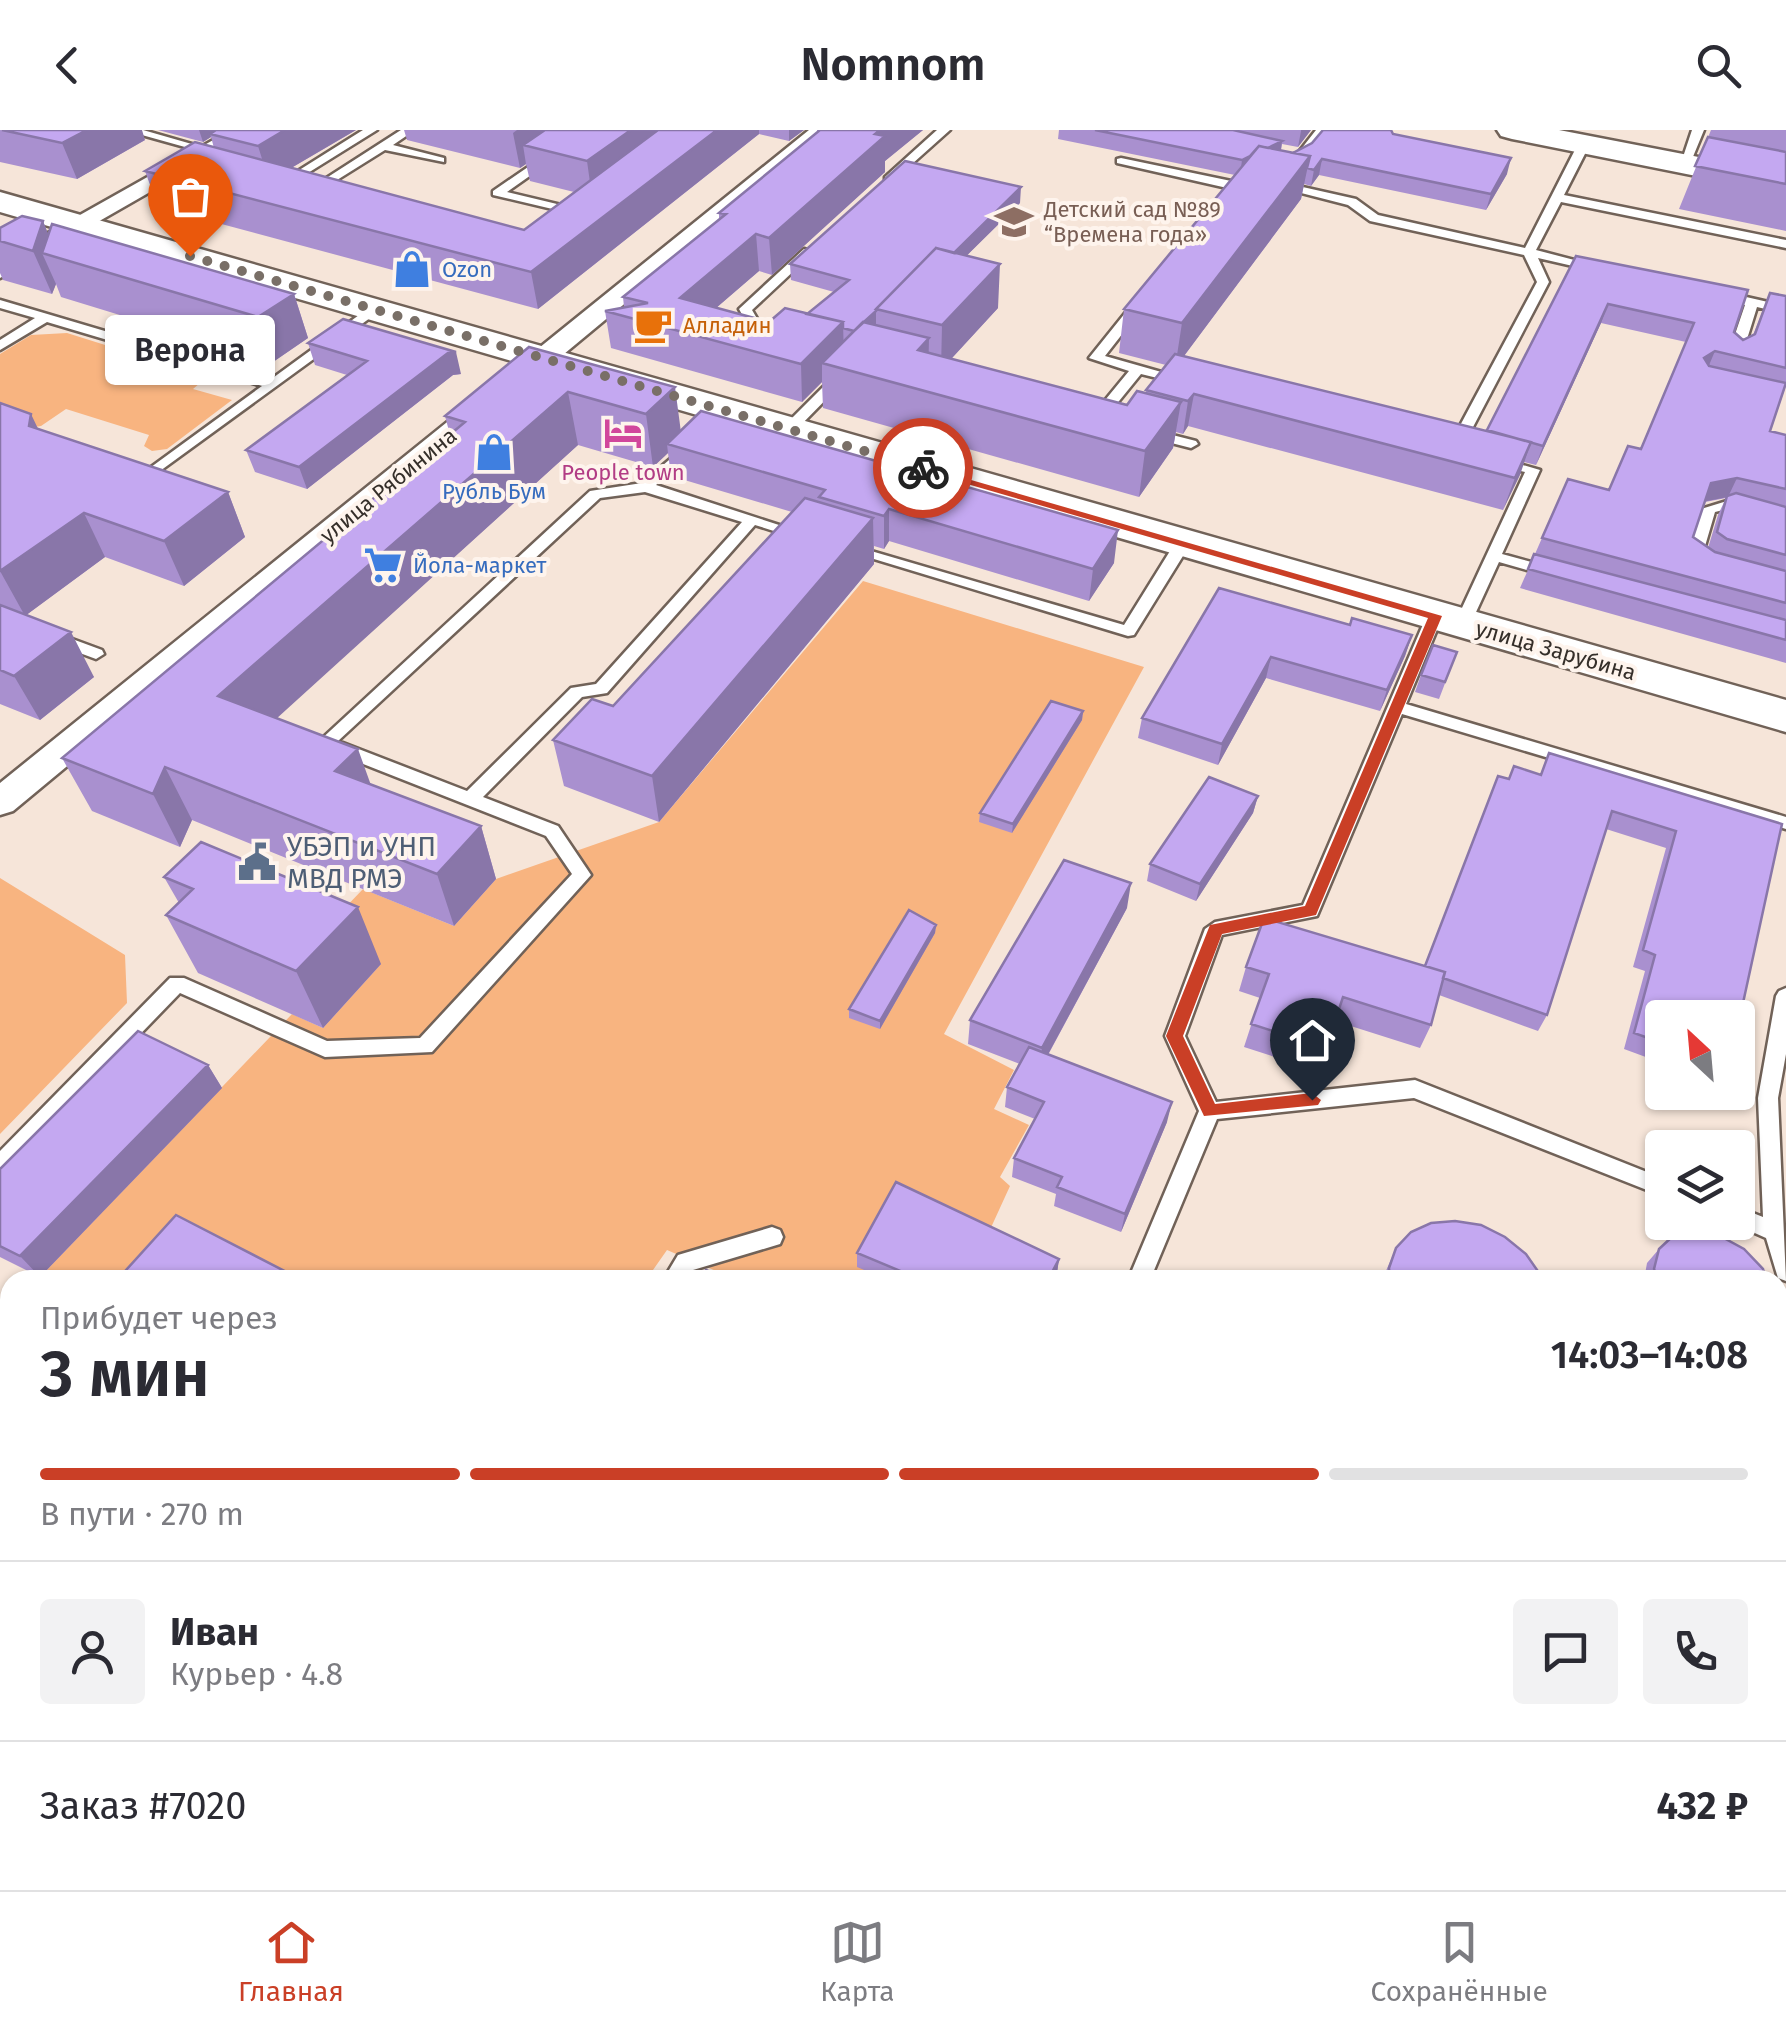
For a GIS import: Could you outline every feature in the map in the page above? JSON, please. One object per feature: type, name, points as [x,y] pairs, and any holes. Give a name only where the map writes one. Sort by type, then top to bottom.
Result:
[{"type":"street","points":[[0,270],[197,163],[246,130]]},
{"type":"street","name":"улица Рябинина","points":[[0,802],[823,130]]},
{"type":"street","points":[[1512,130],[1786,184]]},
{"type":"street","name":"улица Зарубина","points":[[0,202],[543,358],[714,423],[790,429],[1786,716]]},
{"type":"lane","points":[[130,130],[197,163]]},
{"type":"lane","points":[[322,202],[273,190],[371,130]]},
{"type":"lane","points":[[303,197],[409,130]]},
{"type":"lane","points":[[583,214],[497,193],[589,130]]},
{"type":"lane","points":[[874,192],[944,130]]},
{"type":"lane","points":[[1285,158],[1302,156],[1322,130]]},
{"type":"lane","points":[[1684,164],[1698,130]]},
{"type":"lane","points":[[1529,253],[1584,144]]},
{"type":"lane","points":[[383,146],[440,160]]},
{"type":"lane","points":[[1121,161],[1236,186]]},
{"type":"lane","points":[[1224,201],[1236,186],[1249,180]]},
{"type":"lane","points":[[1266,183],[1352,202],[1374,218],[1606,270]]},
{"type":"lane","points":[[1556,197],[1786,244]]},
{"type":"lane","points":[[568,226],[597,204]]},
{"type":"lane","points":[[792,339],[757,330],[746,308],[815,246]]},
{"type":"lane","points":[[1470,454],[1544,282],[1529,253]]},
{"type":"lane","points":[[1152,290],[1096,358],[1193,383]]},
{"type":"lane","points":[[1698,290],[1786,310]]},
{"type":"lane","points":[[1736,352],[1752,302]]},
{"type":"lane","points":[[0,304],[273,385]]},
{"type":"lane","points":[[112,464],[149,475],[375,310]]},
{"type":"lane","points":[[0,346],[46,318]]},
{"type":"lane","points":[[1117,424],[1091,417],[1138,369]]},
{"type":"lane","points":[[790,429],[846,371]]},
{"type":"lane","points":[[646,487],[714,423]]},
{"type":"lane","points":[[1135,429],[1190,444]]},
{"type":"lane","points":[[1143,1270],[1210,1111],[1174,1036],[1216,929],[1310,910],[1396,707],[1494,556],[1533,470],[1436,445]]},
{"type":"lane","points":[[0,1165],[178,983],[325,1049],[424,1046],[582,876],[552,831],[326,742],[595,494],[646,487],[1128,631],[1183,543]]},
{"type":"lane","points":[[1711,566],[1696,555],[1708,510],[1727,505],[1786,520]]},
{"type":"lane","points":[[471,798],[576,692],[600,689],[752,520]]},
{"type":"lane","points":[[1494,556],[1567,576]]},
{"type":"lane","points":[[32,628],[96,654]]},
{"type":"lane","points":[[1396,707],[1786,823]]},
{"type":"lane","points":[[1786,996],[1768,1098],[1775,1232],[1786,1270]]},
{"type":"lane","points":[[1210,1111],[1415,1089],[1645,1181]]},
{"type":"lane","points":[[1755,1224],[1775,1232]]},
{"type":"lane","points":[[681,1270],[686,1262],[772,1237]]},
{"type":"shaded area","points":[[67,333],[207,377],[193,389],[232,400],[167,449],[152,451],[144,446],[149,435],[66,409],[41,426],[0,433],[0,354],[31,335]]},
{"type":"shaded area","points":[[863,581],[1144,667],[944,1034],[1014,1070],[994,1109],[1029,1125],[1000,1177],[1010,1186],[972,1270],[714,1270],[667,1250],[653,1270],[47,1270],[292,1014],[323,1028],[380,965],[317,937],[363,889],[454,926],[496,879],[659,822]]},
{"type":"shaded area","points":[[0,878],[125,955],[127,1003],[0,1134]]},
{"type":"building","points":[[2,130],[87,130],[62,143]]},
{"type":"building","points":[[216,130],[285,130],[258,146],[210,134]]},
{"type":"building","points":[[545,130],[631,130],[587,161],[523,145]]},
{"type":"building","points":[[658,130],[717,130],[531,272],[145,171],[195,142],[524,230]]},
{"type":"building","points":[[820,130],[880,130],[875,134],[885,136],[769,238],[756,234],[680,298],[769,322],[785,308],[843,322],[801,364],[605,311],[648,303],[623,297],[726,214],[719,213]]},
{"type":"building","points":[[1095,130],[1233,130],[1282,141],[1268,148],[1259,146],[1242,160]]},
{"type":"building","points":[[1323,130],[1391,130],[1393,134],[1511,158],[1491,194],[1322,159],[1314,170],[1307,168],[1310,156],[1293,153],[1312,143]]},
{"type":"building","points":[[1708,137],[1786,152],[1786,184],[1695,166]]},
{"type":"building","points":[[1259,146],[1310,156],[1182,323],[1124,309]]},
{"type":"building","points":[[905,161],[1021,187],[954,253],[936,248],[854,331],[843,328],[843,322],[807,314],[849,280],[790,264]]},
{"type":"building","points":[[22,216],[43,221],[33,251],[0,241],[0,228]]},
{"type":"building","points":[[52,224],[294,294],[258,317],[42,253]]},
{"type":"building","points":[[936,248],[1000,264],[942,325],[876,309]]},
{"type":"building","points":[[1576,256],[1748,290],[1734,332],[1743,340],[1755,334],[1770,293],[1786,296],[1786,368],[1715,351],[1704,358],[1709,366],[1786,383],[1770,431],[1786,435],[1786,489],[1737,478],[1711,483],[1693,537],[1715,552],[1786,571],[1786,603],[1542,538],[1568,479],[1609,490],[1628,446],[1641,449],[1694,323],[1608,304],[1543,446],[1487,430]]},
{"type":"building","points":[[343,319],[456,352],[448,353],[299,467],[246,450],[367,361],[308,343]]},
{"type":"building","points":[[863,322],[929,338],[918,350],[1127,405],[1137,391],[1181,402],[1145,451],[822,363]]},
{"type":"building","points":[[529,347],[675,387],[646,414],[568,392],[218,696],[358,749],[335,771],[481,826],[437,874],[165,767],[153,794],[62,758],[465,422],[445,416]]},
{"type":"building","points":[[1175,354],[1531,442],[1515,478],[1194,394],[1188,401],[1146,390]]},
{"type":"building","points":[[0,403],[31,414],[29,426],[228,492],[164,541],[84,513],[0,571]]},
{"type":"building","points":[[701,411],[1118,530],[1093,569],[889,509],[884,516],[819,497],[825,490],[667,444]]},
{"type":"building","points":[[1736,493],[1786,507],[1786,555],[1727,539],[1717,532],[1727,496]]},
{"type":"building","points":[[805,498],[873,518],[652,776],[553,740],[592,699],[613,706]]},
{"type":"building","points":[[1534,554],[1786,620],[1786,640],[1528,569]]},
{"type":"building","points":[[1219,588],[1350,625],[1352,618],[1412,635],[1387,690],[1271,657],[1222,744],[1142,718]]},
{"type":"building","points":[[0,605],[71,632],[14,676],[0,670]]},
{"type":"building","points":[[1433,645],[1457,652],[1445,682],[1421,675]]},
{"type":"building","points":[[1051,701],[1083,711],[1013,824],[980,813]]},
{"type":"building","points":[[1549,753],[1782,824],[1744,1000],[1645,1000],[1645,1037],[1634,1033],[1655,955],[1643,950],[1676,831],[1612,811],[1547,1015],[1443,978],[1445,972],[1425,966],[1498,776],[1509,779],[1514,766],[1541,775]]},
{"type":"building","points":[[1209,777],[1258,796],[1200,884],[1150,864]]},
{"type":"building","points":[[201,842],[358,907],[296,971],[166,915],[193,889],[164,877]]},
{"type":"building","points":[[1064,860],[1131,883],[1042,1048],[970,1020]]},
{"type":"building","points":[[909,910],[936,925],[880,1021],[849,1009]]},
{"type":"building","points":[[1264,918],[1445,972],[1431,1025],[1343,997],[1326,1048],[1251,1024],[1269,974],[1246,967]]},
{"type":"building","points":[[138,1031],[208,1065],[20,1256],[0,1246],[0,1169]]},
{"type":"building","points":[[1029,1047],[1172,1102],[1125,1214],[1057,1187],[1062,1177],[1014,1158],[1044,1102],[1007,1087]]},
{"type":"building","points":[[896,1182],[1059,1259],[1053,1270],[898,1270],[857,1253]]},
{"type":"building","points":[[176,1215],[283,1270],[126,1270]]},
{"type":"building","points":[[1431,1223],[1481,1225],[1505,1237],[1526,1254],[1537,1270],[1389,1270],[1396,1248],[1411,1232]]},
{"type":"building","points":[[1669,1240],[1727,1240],[1744,1249],[1763,1270],[1654,1270],[1659,1249]]},
{"type":"way so far","points":[[190,256],[923,468]]},
{"type":"place","name":"Детский сад №89 “Времена года»","points":[[1014,222]]},
{"type":"place","name":"Верона","points":[[190,256]]},
{"type":"place","name":"Ozon","points":[[412,269]]},
{"type":"place","name":"Алладин","points":[[653,325]]},
{"type":"place","name":"People town","points":[[623,433]]},
{"type":"place","name":"Рубль Бум","points":[[494,452]]},
{"type":"place","name":"Йола-маркет","points":[[383,565]]},
{"type":"place","name":"УБЭП и УНП МВД РМЭ","points":[[257,862]]},
{"type":"route","points":[[923,468],[1435,616],[1310,910],[1216,929],[1174,1036],[1210,1111],[1312,1100]]}]
